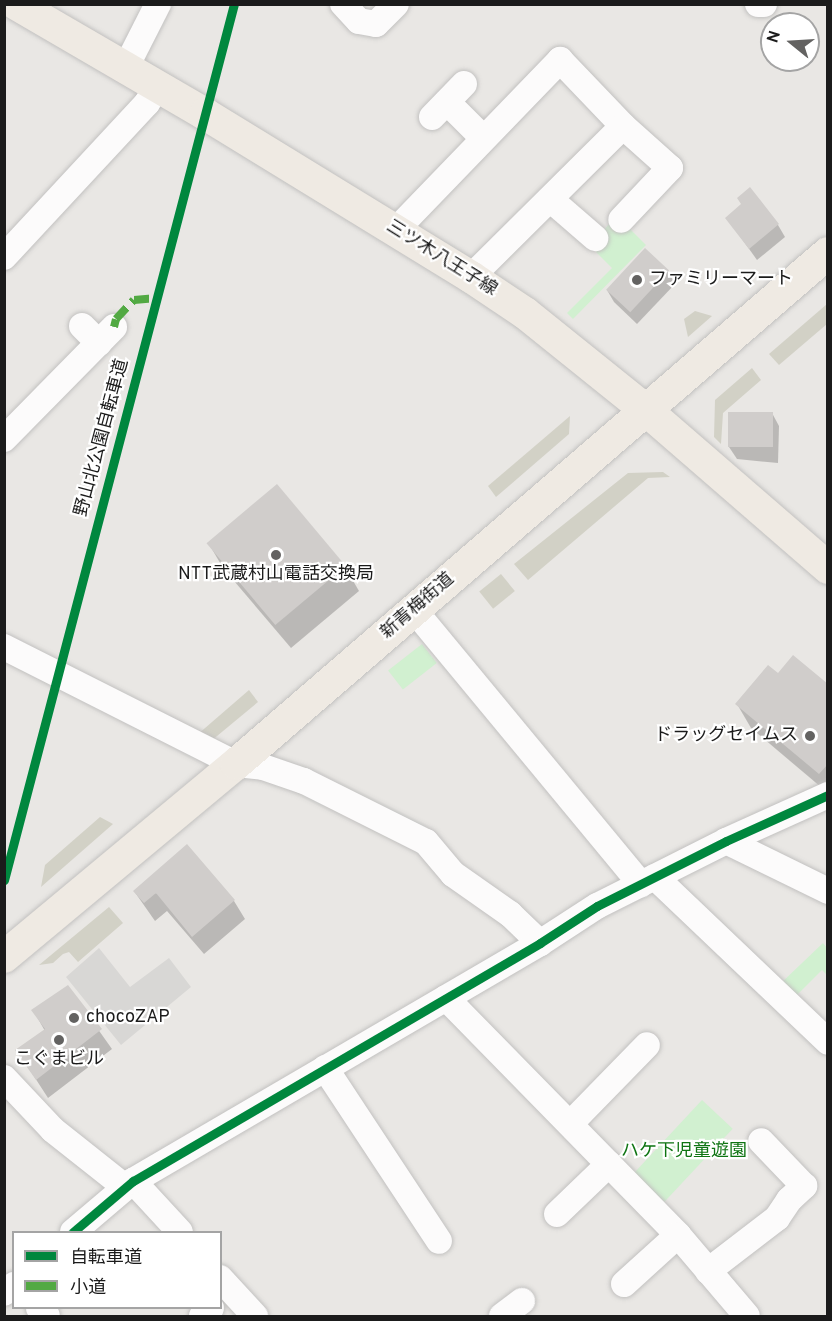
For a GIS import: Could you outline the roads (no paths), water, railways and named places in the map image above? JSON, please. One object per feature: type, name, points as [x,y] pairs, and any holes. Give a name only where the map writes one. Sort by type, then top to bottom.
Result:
[{"type":"main road","name":"三ツ木八王子線","points":[[28,7],[125,69],[471,277],[525,313],[647,411],[828,568]]},
{"type":"main road","name":"新青梅街道","points":[[4,957],[236,764],[828,253]]},
{"type":"street","points":[[125,69],[158,4]]},
{"type":"street","points":[[344,4],[359,21],[376,24],[396,4]]},
{"type":"street","points":[[758,4],[764,4]]},
{"type":"street","points":[[395,231],[560,60],[623,126],[670,168],[621,220]]},
{"type":"street","points":[[4,257],[147,103],[157,87]]},
{"type":"street","points":[[448,101],[483,138]]},
{"type":"street","points":[[471,277],[623,126]]},
{"type":"street","points":[[550,199],[595,238]]},
{"type":"street","points":[[5,438],[98,332]]},
{"type":"street","points":[[414,610],[648,880],[828,1042]]},
{"type":"street","points":[[4,647],[236,764],[263,767],[304,781],[426,842],[453,874],[510,914],[540,943]]},
{"type":"street","points":[[75,1231],[129,1184],[540,943],[597,906],[726,840],[828,795]]},
{"type":"street","points":[[726,840],[828,891]]},
{"type":"street","points":[[446,998],[678,1235],[740,1314]]},
{"type":"street","points":[[570,1124],[647,1045]]},
{"type":"street","points":[[326,1068],[439,1241]]},
{"type":"street","points":[[4,1078],[53,1130],[129,1184],[178,1231]]},
{"type":"street","points":[[708,1271],[777,1218],[804,1186],[761,1141]]},
{"type":"street","points":[[557,1214],[609,1164]]},
{"type":"street","points":[[624,1284],[678,1235]]},
{"type":"street","points":[[224,1288],[255,1317]]},
{"type":"place","name":"ファミリーマート","points":[[637,280]]},
{"type":"place","name":"NTT武蔵村山電話交換局","points":[[276,555]]},
{"type":"place","name":"ドラッグセイムス","points":[[810,736]]},
{"type":"place","name":"chocoZAP","points":[[74,1018]]},
{"type":"place","name":"こぐまビル","points":[[59,1040]]},
{"type":"park label","name":"ハケ下児童遊園","points":[[684,1152]]}]
